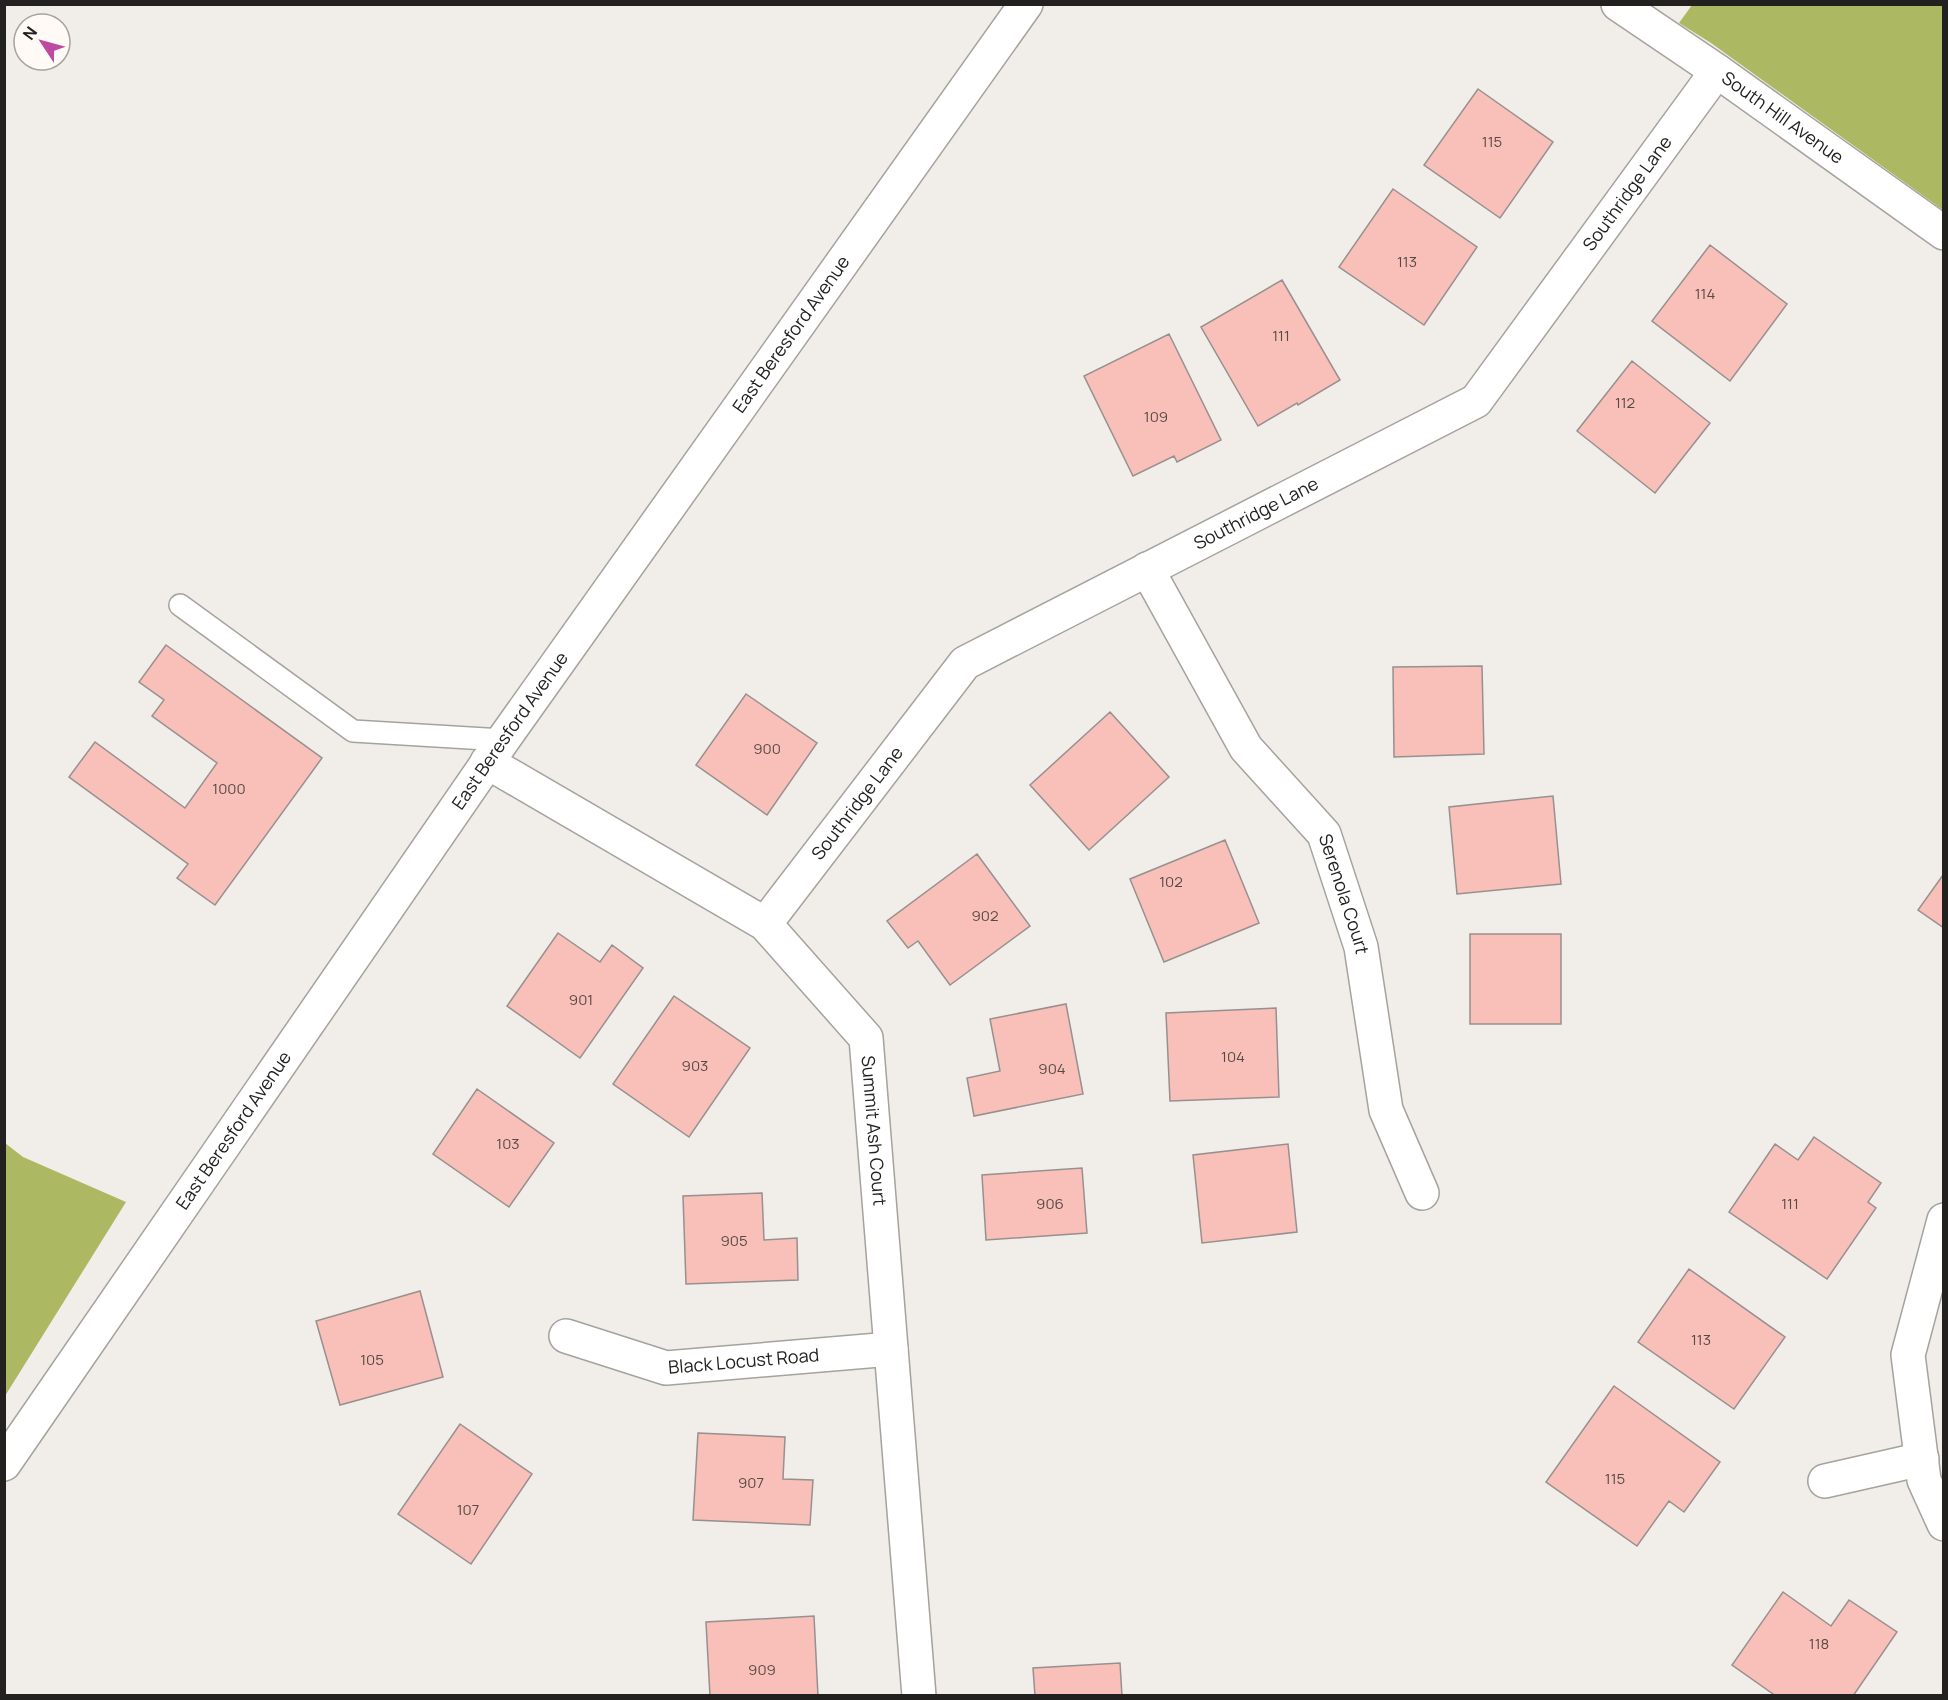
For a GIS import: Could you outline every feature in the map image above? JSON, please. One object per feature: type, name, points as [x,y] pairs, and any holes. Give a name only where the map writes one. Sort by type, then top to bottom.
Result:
[{"type":"street","name":"East Beresford Avenue","points":[[4,1464],[495,751],[1026,4]]},
{"type":"street","name":"South Hill Avenue","points":[[1618,4],[1717,71],[1944,233]]},
{"type":"street","name":"Southridge Lane","points":[[765,924],[965,663],[1476,401],[1717,71]]},
{"type":"street","name":"Serenola Court","points":[[1147,569],[1246,748],[1324,834],[1361,947],[1386,1110],[1422,1193]]},
{"type":"street","name":"Summit Ash Court","points":[[495,751],[765,924],[866,1038],[919,1695]]},
{"type":"street","points":[[1944,1221],[1908,1355],[1924,1480],[1944,1524]]},
{"type":"street","name":"Black Locust Road","points":[[566,1336],[666,1368],[891,1349]]},
{"type":"street","points":[[1825,1481],[1922,1459]]},
{"type":"lane","points":[[180,606],[353,731],[495,751]]},
{"type":"green space","points":[[1692,5],[1943,5],[1943,210],[1711,43],[1679,23]]},
{"type":"green space","points":[[5,1143],[23,1157],[126,1202],[5,1396]]},
{"type":"building","points":[[1478,89],[1553,142],[1500,218],[1424,165]]},
{"type":"building","points":[[1393,189],[1477,247],[1424,325],[1339,267]]},
{"type":"building","points":[[1710,245],[1787,304],[1730,381],[1652,321]]},
{"type":"building","points":[[1282,280],[1340,380],[1258,426],[1201,327]]},
{"type":"building","points":[[1169,334],[1221,440],[1177,462],[1174,456],[1133,476],[1084,376]]},
{"type":"building","points":[[1632,361],[1710,423],[1655,493],[1577,431]]},
{"type":"building","points":[[166,645],[322,758],[215,905],[177,878],[188,864],[69,777],[95,742],[185,808],[217,763],[152,716],[164,700],[139,682]]},
{"type":"building","points":[[1482,666],[1484,754],[1394,757],[1393,667]]},
{"type":"building","points":[[746,694],[817,743],[767,815],[696,765]]},
{"type":"building","points":[[1110,712],[1169,777],[1089,850],[1030,785]]},
{"type":"building","points":[[1553,796],[1561,884],[1457,894],[1449,807]]},
{"type":"building","points":[[1225,840],[1259,923],[1164,962],[1130,879]]},
{"type":"building","points":[[977,854],[1030,926],[950,985],[918,941],[908,948],[887,921]]},
{"type":"building","points":[[1944,875],[1944,928],[1918,910]]},
{"type":"building","points":[[558,933],[600,962],[612,945],[643,968],[580,1058],[507,1006]]},
{"type":"building","points":[[1470,934],[1561,934],[1561,1024],[1470,1024]]},
{"type":"building","points":[[674,996],[750,1048],[689,1137],[613,1084]]},
{"type":"building","points":[[1066,1004],[1083,1094],[974,1116],[967,1078],[1000,1071],[990,1019]]},
{"type":"building","points":[[1276,1008],[1279,1097],[1170,1101],[1166,1013]]},
{"type":"building","points":[[477,1089],[554,1143],[509,1207],[433,1154]]},
{"type":"building","points":[[1814,1137],[1881,1183],[1868,1202],[1876,1208],[1827,1279],[1729,1212],[1775,1144],[1798,1160]]},
{"type":"building","points":[[1288,1144],[1297,1232],[1202,1243],[1193,1155]]},
{"type":"building","points":[[1082,1168],[1087,1233],[986,1240],[982,1175]]},
{"type":"building","points":[[762,1193],[764,1240],[797,1238],[798,1280],[686,1284],[683,1196]]},
{"type":"building","points":[[1689,1269],[1785,1337],[1734,1409],[1638,1342]]},
{"type":"building","points":[[420,1291],[443,1377],[340,1405],[316,1321]]},
{"type":"building","points":[[1614,1386],[1720,1462],[1684,1512],[1669,1501],[1637,1546],[1546,1482]]},
{"type":"building","points":[[460,1424],[532,1474],[471,1564],[398,1514]]},
{"type":"building","points":[[698,1433],[785,1437],[783,1479],[813,1480],[810,1525],[693,1520]]},
{"type":"building","points":[[1783,1592],[1831,1626],[1849,1600],[1897,1632],[1853,1696],[1776,1696],[1732,1665]]},
{"type":"building","points":[[814,1616],[818,1696],[710,1696],[706,1622]]},
{"type":"building","points":[[1120,1663],[1122,1696],[1035,1696],[1033,1668]]}]
